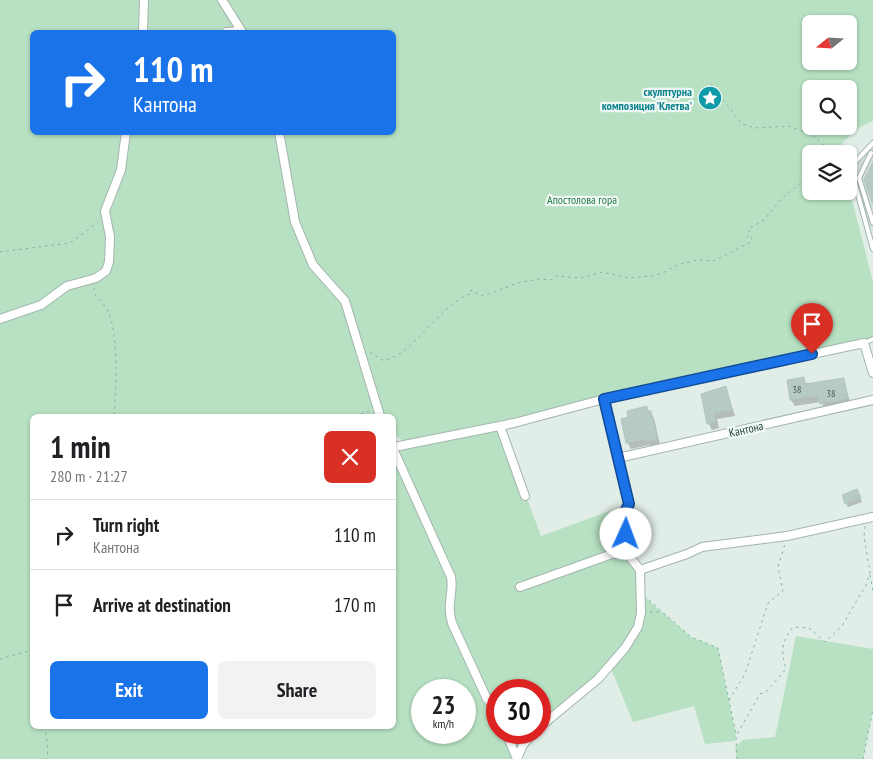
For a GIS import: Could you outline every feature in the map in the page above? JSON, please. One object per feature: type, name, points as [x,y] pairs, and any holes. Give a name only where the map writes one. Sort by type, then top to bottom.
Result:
[{"type":"street","points":[[143,30],[144,0]]},
{"type":"street","points":[[222,0],[241,30]]},
{"type":"street","points":[[0,319],[41,305],[66,286],[96,278],[106,271],[109,262],[110,237],[105,214],[107,201],[121,170],[126,135]]},
{"type":"street","points":[[280,135],[295,222],[314,265],[345,301],[360,344],[378,412]]},
{"type":"street","points":[[396,449],[500,426],[604,399],[864,342],[873,373]]},
{"type":"street","points":[[551,718],[608,669],[638,627],[641,613],[640,570],[627,553],[624,514],[629,504],[604,399]]},
{"type":"street","name":"Кантона","points":[[618,458],[873,400]]},
{"type":"street","points":[[500,426],[526,496]]},
{"type":"street","points":[[396,453],[451,577],[453,587],[449,599],[449,611],[452,623],[486,697]]},
{"type":"street","points":[[640,570],[687,554],[702,546],[787,536],[869,518]]},
{"type":"street","points":[[520,588],[596,559],[627,553]]},
{"type":"street","points":[[511,744],[517,759]]},
{"type":"street","points":[[517,759],[524,744]]},
{"type":"lane","points":[[873,143],[853,164],[852,173],[873,249]]},
{"type":"lane","points":[[871,153],[859,178],[873,223]]},
{"type":"lane","points":[[864,342],[873,339]]},
{"type":"path","points":[[710,84],[742,124],[755,128],[788,126],[811,134],[824,145]]},
{"type":"path","points":[[360,344],[378,359],[396,358],[445,309],[470,294],[470,290],[482,296],[540,278],[551,280],[556,276],[570,276],[581,278],[602,272],[629,278],[645,278],[663,273],[677,265],[698,260],[714,261],[751,242],[752,238],[747,238],[750,232],[748,229],[764,220],[785,195],[802,182]]},
{"type":"path","points":[[0,252],[70,243],[91,229],[105,214]]},
{"type":"path","points":[[96,278],[94,293],[107,308],[111,322],[115,359],[114,414]]},
{"type":"path","points":[[869,518],[864,537],[873,591]]},
{"type":"path","points":[[729,701],[745,674],[768,603],[784,591],[778,567],[787,536]]},
{"type":"path","points":[[736,736],[760,694],[766,692],[786,669],[781,653],[784,638],[793,627],[809,628],[825,642],[842,626],[866,585],[870,572]]},
{"type":"path","points":[[648,600],[691,637],[718,648],[736,736],[737,759]]},
{"type":"path","points":[[641,613],[662,612]]},
{"type":"path","points":[[0,659],[30,651]]},
{"type":"path","points":[[863,759],[873,709]]},
{"type":"path","points":[[45,729],[48,749],[47,759]]},
{"type":"shaded area","points":[[873,147],[873,231],[857,187],[858,162]]},
{"type":"green space","name":"Апостолова гора","points":[[0,0],[873,0],[873,121],[857,130],[857,80],[802,80],[802,135],[851,135],[842,145],[802,145],[802,200],[852,200],[873,282],[873,338],[405,442],[396,436],[396,414],[30,414],[30,729],[396,729],[396,447],[500,426],[541,536],[629,504],[624,515],[627,553],[640,570],[640,587],[648,600],[691,637],[718,648],[736,736],[735,741],[705,744],[694,706],[633,722],[610,666],[551,717],[551,679],[486,679],[486,744],[527,744],[517,759],[0,759]]},
{"type":"green space","points":[[796,636],[873,649],[873,709],[863,759],[737,759],[735,747],[743,740],[775,737]]},
{"type":"building","points":[[873,162],[873,202],[872,202],[864,180]]},
{"type":"building","points":[[804,377],[805,384],[844,378],[848,398],[820,404],[817,396],[790,400],[787,380]]},
{"type":"building","points":[[726,386],[732,410],[714,413],[716,422],[707,424],[701,394]]},
{"type":"building","points":[[647,406],[648,411],[651,411],[657,439],[646,441],[645,439],[626,443],[621,419],[628,417],[627,411]]},
{"type":"building","points":[[857,489],[861,498],[845,504],[842,495]]},
{"type":"place","name":"скулптурна композиция 'Клетва'","points":[[710,98]]},
{"type":"route","points":[[626,534],[624,514],[629,504],[604,399],[812,354]]}]
